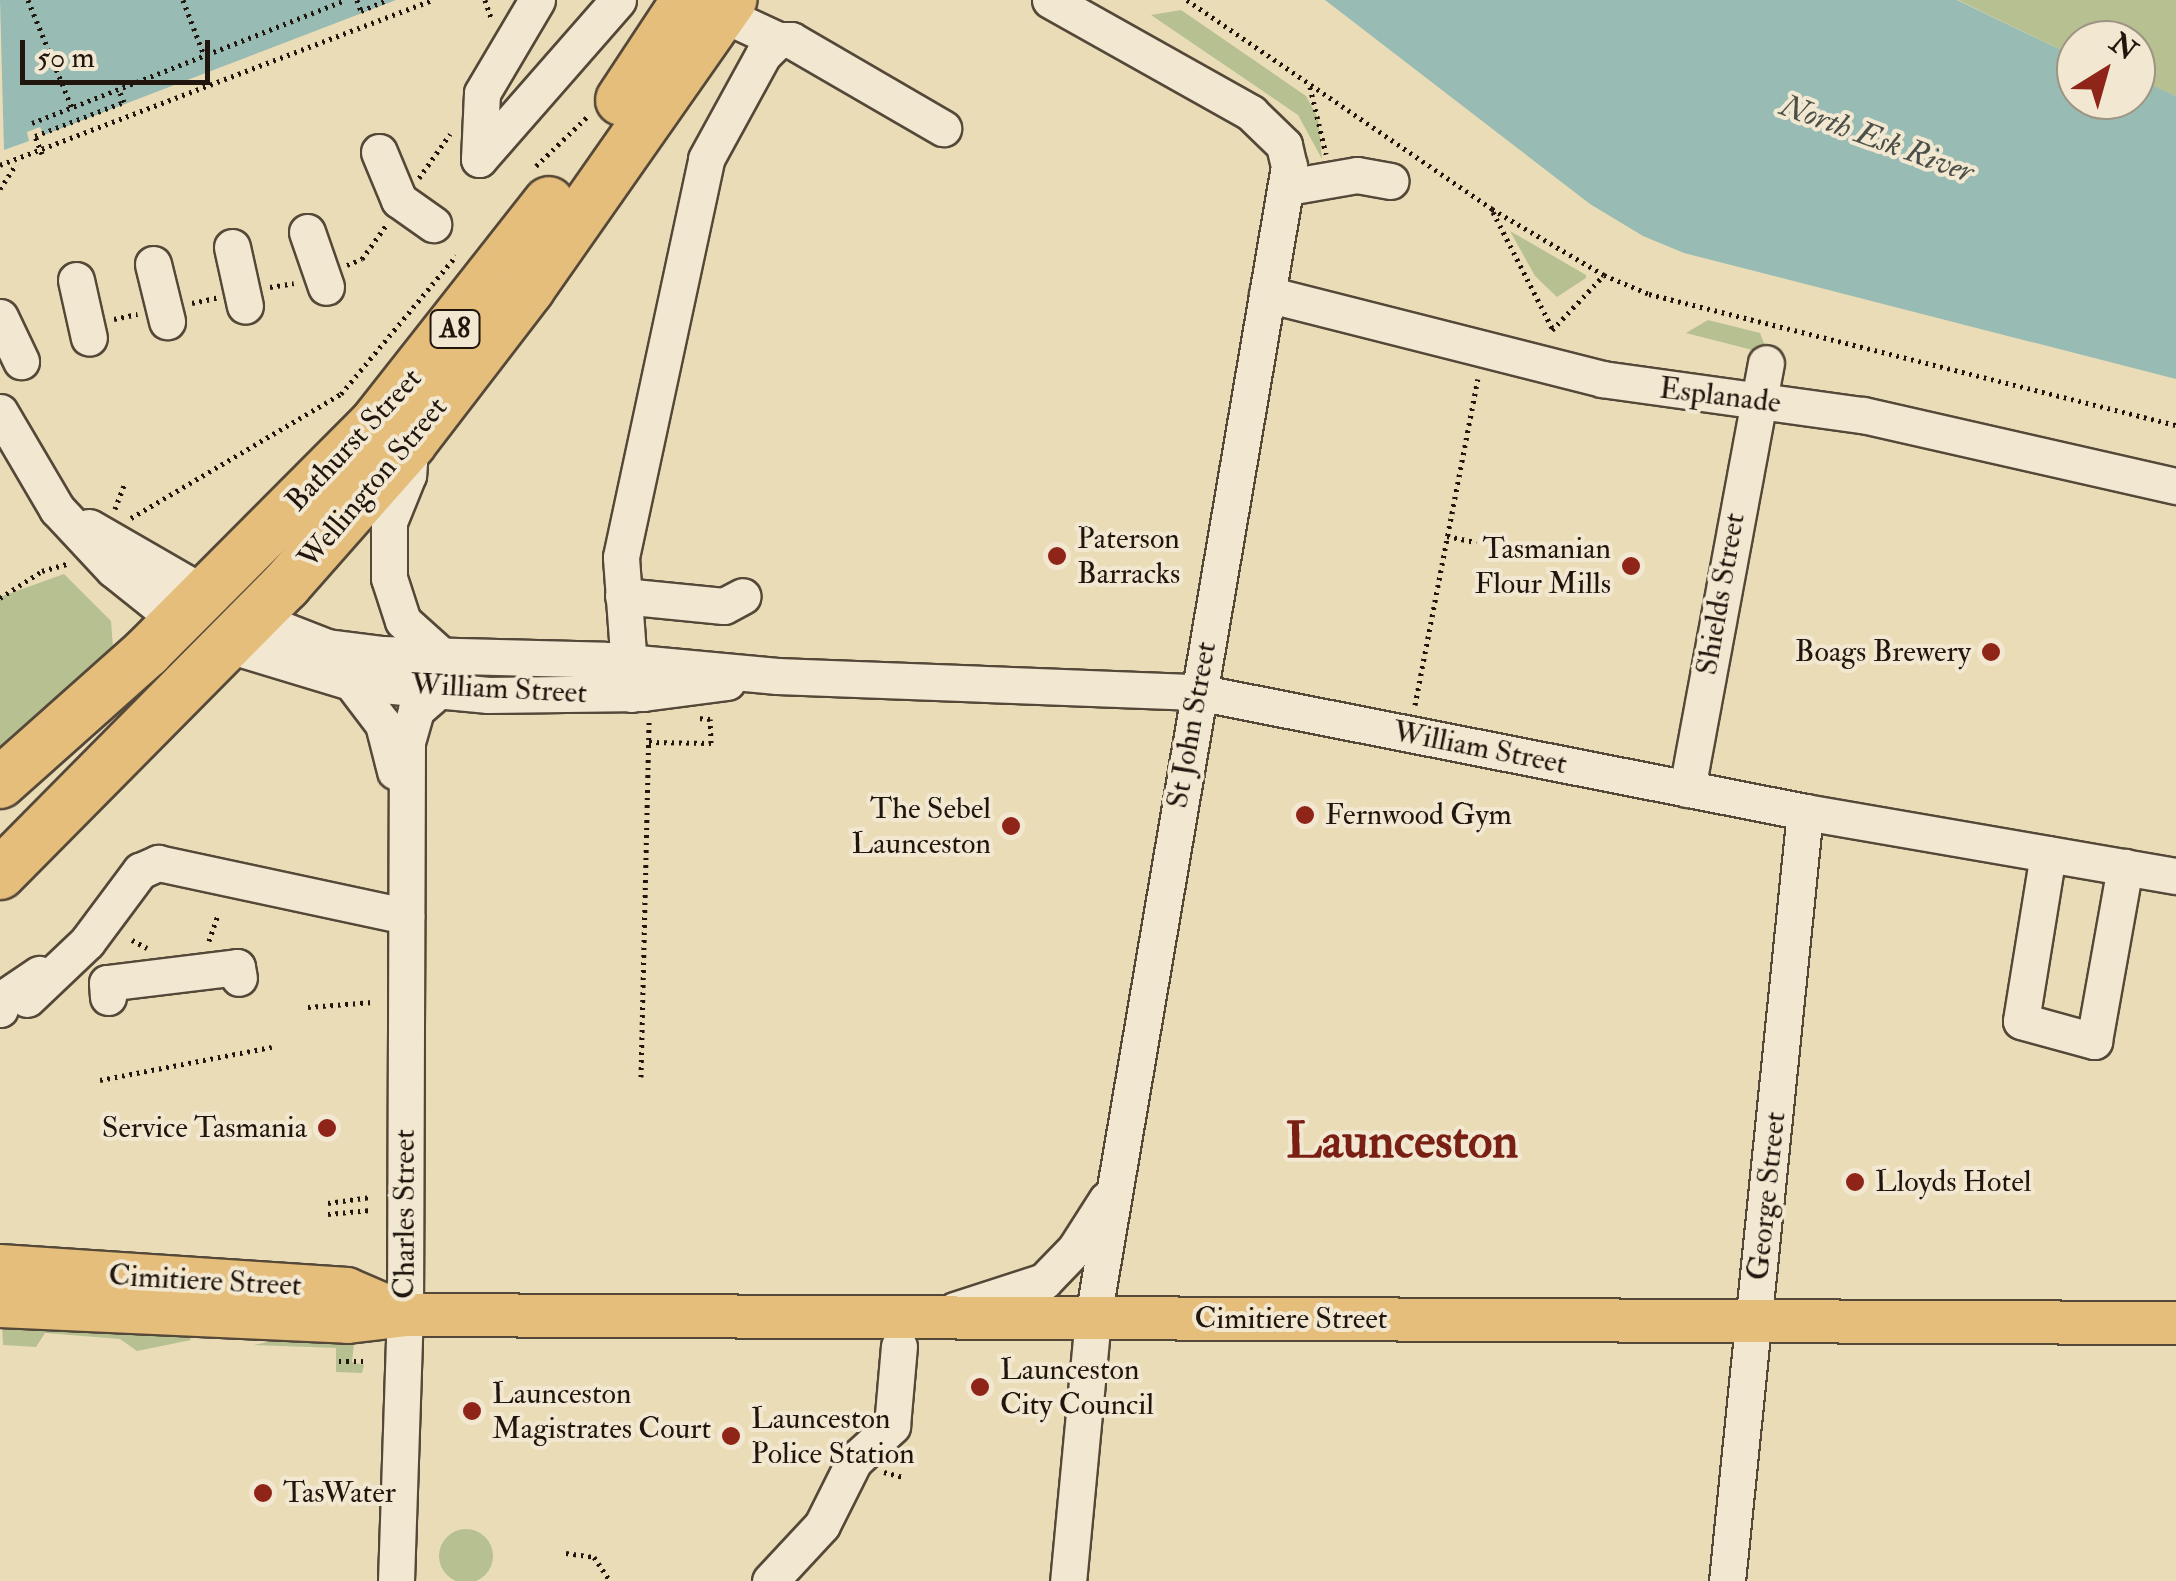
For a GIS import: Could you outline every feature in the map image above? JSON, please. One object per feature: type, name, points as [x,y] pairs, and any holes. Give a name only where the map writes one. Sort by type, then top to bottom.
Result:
[{"type":"highway","name":"Wellington Street","points":[[4,869],[239,631],[411,443],[529,288],[714,5]]},
{"type":"highway","name":"Bathurst Street","points":[[0,783],[192,608],[374,423],[458,326],[714,5]]},
{"type":"highway","points":[[192,608],[239,631]]},
{"type":"main road","name":"Cimitiere Street","points":[[0,1266],[95,1263],[346,1289],[406,1314]]},
{"type":"main road","name":"Cimitiere Street","points":[[0,1306],[348,1322],[406,1314],[909,1332],[1093,1318],[2176,1323]]},
{"type":"street","points":[[537,0],[482,93],[479,159],[618,0]]},
{"type":"street","name":"St John Street","points":[[1050,0],[1262,122],[1284,145],[1288,187],[1197,692],[1093,1318],[1068,1581]]},
{"type":"street","points":[[714,5],[778,40],[791,40],[943,128]]},
{"type":"street","points":[[636,691],[620,557],[706,159],[762,56],[778,40]]},
{"type":"street","points":[[379,152],[398,200],[432,224]]},
{"type":"street","points":[[1288,187],[1357,175],[1390,180]]},
{"type":"street","points":[[307,232],[326,286]]},
{"type":"street","points":[[232,247],[245,306]]},
{"type":"street","points":[[153,264],[167,321]]},
{"type":"street","points":[[76,280],[88,338]]},
{"type":"street","name":"Esplanade","points":[[1268,294],[1547,344],[1642,387],[1863,414],[2176,486]]},
{"type":"street","points":[[0,317],[20,361]]},
{"type":"street","name":"Shields Street","points":[[1687,789],[1755,398],[1766,362]]},
{"type":"street","points":[[0,412],[57,510],[192,608]]},
{"type":"street","points":[[411,443],[408,475],[389,522],[386,562],[403,620],[443,671]]},
{"type":"street","points":[[623,596],[724,606],[743,596]]},
{"type":"street","name":"William Street","points":[[239,631],[443,671],[488,695],[636,691],[778,676],[1197,692],[1806,812],[2176,876]]},
{"type":"street","name":"William Street","points":[[239,631],[351,682],[443,671]]},
{"type":"street","name":"Charles Street","points":[[396,1581],[406,1314],[409,728],[416,710],[443,671]]},
{"type":"street","name":"Charles Street","points":[[351,682],[377,712],[390,743],[408,846]]},
{"type":"street","name":"George Street","points":[[1727,1581],[1806,812]]},
{"type":"street","points":[[2048,854],[2022,1022],[2094,1042],[2126,867]]},
{"type":"street","points":[[16,1000],[87,942],[140,871],[158,863],[406,916]]},
{"type":"street","points":[[108,997],[107,984],[237,967],[240,978]]},
{"type":"street","points":[[770,1581],[822,1526],[854,1461],[892,1426],[909,1332],[1044,1280],[1075,1249],[1115,1186]]},
{"type":"path","points":[[28,0],[72,108]]},
{"type":"path","points":[[183,0],[204,54]]},
{"type":"path","points":[[357,0],[360,11],[387,0]]},
{"type":"path","points":[[0,165],[16,164],[434,0]]},
{"type":"path","points":[[1187,0],[1492,209],[1604,276],[1648,294],[2176,425]]},
{"type":"path","points":[[32,124],[342,1]]},
{"type":"path","points":[[1310,84],[1326,160]]},
{"type":"path","points":[[42,154],[35,136],[124,102],[119,90]]},
{"type":"path","points":[[527,174],[596,106]]},
{"type":"path","points":[[0,189],[16,164]]},
{"type":"path","points":[[1492,209],[1547,344],[1604,276]]},
{"type":"path","points":[[125,483],[115,508],[118,527],[341,394],[467,246]]},
{"type":"path","points":[[1415,704],[1478,376]]},
{"type":"path","points":[[1448,536],[1476,542]]},
{"type":"path","points":[[0,598],[76,558]]},
{"type":"path","points":[[636,691],[664,718]]},
{"type":"path","points":[[649,742],[711,743],[710,719],[680,718]]},
{"type":"path","points":[[640,1078],[649,727]]},
{"type":"path","points":[[308,1007],[374,1002]]},
{"type":"path","points":[[100,1080],[272,1047]]},
{"type":"path","points":[[328,1203],[371,1197]]},
{"type":"path","points":[[328,1214],[371,1210]]},
{"type":"path","points":[[339,1361],[363,1361]]},
{"type":"path","points":[[566,1553],[594,1558],[610,1581]]},
{"type":"green space","points":[[1958,0],[2176,0],[2176,96],[2156,88],[2156,20],[2056,20],[2056,47]]},
{"type":"green space","points":[[1181,10],[1306,96],[1318,118],[1322,159],[1298,115],[1151,15]]},
{"type":"green space","points":[[1510,231],[1586,278],[1557,297],[1535,276]]},
{"type":"green space","points":[[1708,320],[1760,333],[1768,354],[1686,333]]},
{"type":"green space","points":[[64,574],[111,621],[114,662],[0,757],[0,597]]},
{"type":"green space","points":[[2,1323],[187,1330],[191,1340],[137,1351],[120,1339],[45,1333],[36,1347],[3,1345]]},
{"type":"green space","points":[[281,1339],[354,1343],[352,1362],[364,1365],[362,1373],[336,1372],[336,1348],[254,1345]]},
{"type":"green space","points":[[466,1529],[485,1537],[493,1556],[485,1575],[466,1583],[447,1575],[439,1556],[447,1537]]},
{"type":"water","points":[[0,0],[396,0],[44,135],[40,127],[27,132],[29,141],[4,150]]},
{"type":"water","name":"North Esk River","points":[[1325,0],[1957,0],[2056,47],[2056,120],[2156,120],[2156,87],[2176,96],[2176,379],[1684,253],[1643,236],[1590,204]]},
{"type":"place","name":"Paterson Barracks","points":[[1057,556]]},
{"type":"place","name":"Tasmanian Flour Mills","points":[[1631,566]]},
{"type":"place","name":"Boags Brewery","points":[[1991,652]]},
{"type":"place","name":"Fernwood Gym","points":[[1305,815]]},
{"type":"place","name":"The Sebel Launceston","points":[[1011,826]]},
{"type":"place","name":"Service Tasmania","points":[[327,1128]]},
{"type":"place","name":"Lloyds Hotel","points":[[1855,1182]]},
{"type":"place","name":"Launceston City Council","points":[[980,1387]]},
{"type":"place","name":"Launceston Magistrates Court","points":[[472,1411]]},
{"type":"place","name":"Launceston Police Station","points":[[731,1436]]},
{"type":"place","name":"TasWater","points":[[263,1493]]},
{"type":"district","name":"Launceston","points":[[1402,1142]]}]
